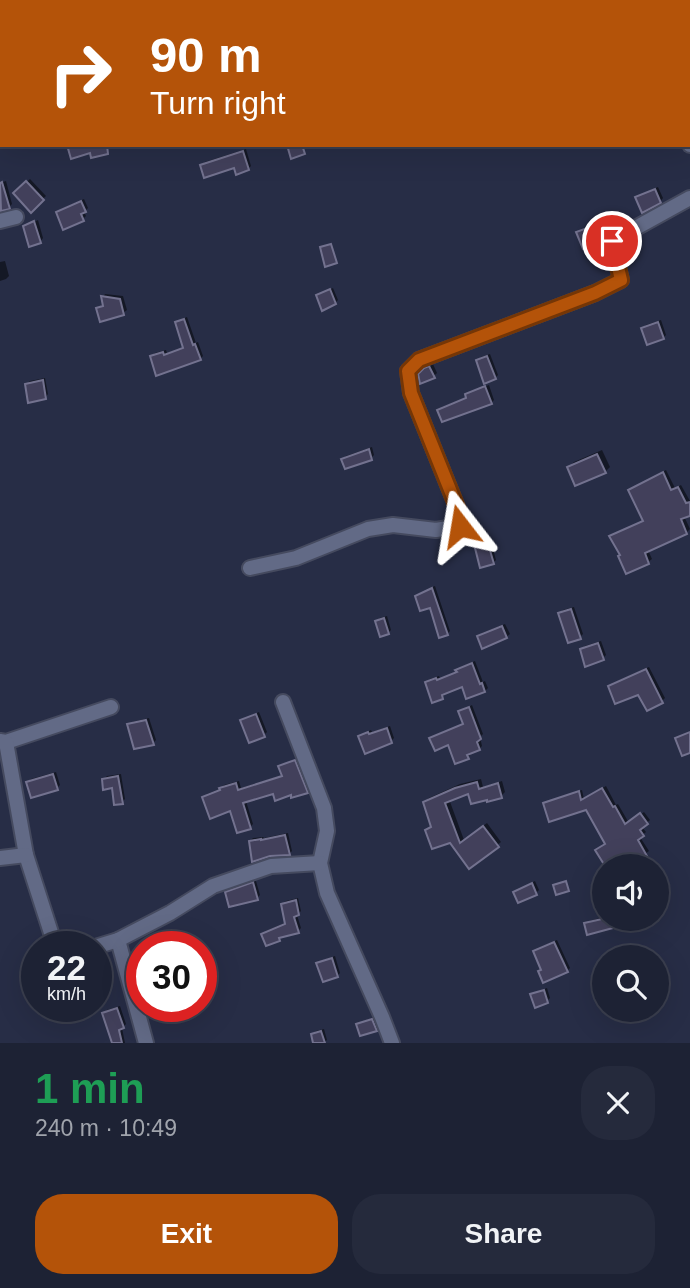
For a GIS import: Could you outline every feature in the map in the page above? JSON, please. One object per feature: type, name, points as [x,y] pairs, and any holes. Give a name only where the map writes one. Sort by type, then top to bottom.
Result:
[{"type":"street","points":[[250,568],[296,558],[368,529],[393,525],[436,530],[460,526],[459,512],[411,393],[408,371],[419,360],[595,293],[621,280],[612,241],[690,198]]},
{"type":"street","points":[[0,221],[16,217]]},
{"type":"street","points":[[282,702],[324,808],[327,831],[320,863],[327,893],[391,1043]]},
{"type":"street","points":[[51,931],[26,855],[3,742],[111,707]]},
{"type":"street","points":[[0,858],[26,855]]},
{"type":"street","points":[[112,942],[213,886],[271,866],[320,863]]},
{"type":"street","points":[[118,940],[146,1043]]},
{"type":"building","points":[[68,147],[107,147],[108,154],[91,158],[90,153],[71,159]]},
{"type":"building","points":[[288,147],[303,147],[305,154],[291,159]]},
{"type":"building","points":[[243,151],[249,170],[236,175],[234,168],[204,178],[200,165]]},
{"type":"building","points":[[26,181],[44,200],[31,213],[13,193]]},
{"type":"building","points":[[2,182],[10,209],[1,211],[0,183]]},
{"type":"building","points":[[655,189],[661,203],[642,213],[635,197]]},
{"type":"building","points":[[81,201],[86,212],[81,214],[84,221],[63,230],[56,212]]},
{"type":"building","points":[[34,221],[41,243],[29,247],[23,226]]},
{"type":"building","points":[[593,226],[599,242],[583,249],[576,232]]},
{"type":"building","points":[[331,244],[337,263],[325,267],[320,247]]},
{"type":"building","points":[[330,289],[336,304],[322,311],[316,295]]},
{"type":"building","points":[[101,296],[120,299],[124,315],[100,322],[96,308],[103,306]]},
{"type":"building","points":[[184,319],[201,360],[156,376],[150,356],[163,352],[164,355],[183,348],[175,322]]},
{"type":"building","points":[[658,322],[664,339],[647,345],[641,328]]},
{"type":"building","points":[[487,356],[496,379],[484,384],[476,360]]},
{"type":"building","points":[[429,366],[435,378],[420,384],[418,374]]},
{"type":"building","points":[[43,380],[46,399],[28,403],[25,384]]},
{"type":"building","points":[[485,386],[492,404],[442,422],[437,410],[466,398],[465,394]]},
{"type":"building","points":[[369,449],[372,460],[345,469],[341,459]]},
{"type":"building","points":[[597,454],[606,473],[575,486],[567,467]]},
{"type":"building","points":[[663,472],[671,490],[678,487],[686,503],[690,502],[690,516],[681,519],[687,534],[645,553],[649,564],[626,574],[618,556],[620,555],[609,536],[643,521],[628,490]]},
{"type":"building","points":[[487,540],[494,564],[480,568],[474,544]]},
{"type":"building","points":[[432,588],[448,635],[439,638],[430,608],[420,611],[415,596]]},
{"type":"building","points":[[571,609],[581,639],[568,643],[558,613]]},
{"type":"building","points":[[384,618],[389,634],[380,637],[375,621]]},
{"type":"building","points":[[502,626],[507,638],[482,649],[477,636]]},
{"type":"building","points":[[598,643],[604,660],[585,667],[580,649]]},
{"type":"building","points":[[472,663],[485,692],[466,699],[462,687],[442,695],[443,699],[432,703],[425,682],[457,672],[455,670]]},
{"type":"building","points":[[646,669],[663,703],[647,711],[638,695],[615,704],[608,686]]},
{"type":"building","points":[[469,707],[481,739],[477,742],[480,750],[467,755],[469,759],[455,764],[448,745],[435,751],[429,738],[463,724],[458,711]]},
{"type":"building","points":[[256,714],[265,737],[249,743],[240,720]]},
{"type":"building","points":[[146,720],[154,745],[134,749],[127,724]]},
{"type":"building","points":[[387,728],[392,743],[365,754],[358,736]]},
{"type":"building","points":[[690,732],[690,753],[682,756],[675,738]]},
{"type":"building","points":[[295,760],[308,793],[275,801],[273,794],[243,803],[251,829],[237,833],[230,811],[210,819],[202,797],[236,783],[238,790],[282,776],[278,766]]},
{"type":"building","points":[[53,774],[58,790],[31,798],[26,782]]},
{"type":"building","points":[[118,776],[123,804],[114,805],[112,788],[103,790],[102,779]]},
{"type":"building","points":[[477,782],[479,789],[498,783],[502,798],[471,804],[468,794],[445,803],[460,843],[483,826],[499,847],[469,869],[450,843],[432,849],[425,830],[431,827],[423,802]]},
{"type":"building","points":[[602,788],[625,824],[640,813],[648,824],[640,830],[644,836],[638,840],[646,854],[598,854],[595,850],[605,844],[586,810],[549,822],[543,803],[579,791],[581,800]]},
{"type":"building","points":[[285,835],[290,855],[270,856],[252,862],[249,841]]},
{"type":"building","points":[[566,881],[569,891],[556,895],[553,885]]},
{"type":"building","points":[[253,882],[258,900],[229,907],[225,892]]},
{"type":"building","points":[[532,883],[537,895],[518,903],[513,892]]},
{"type":"building","points":[[296,900],[299,915],[294,917],[299,933],[279,938],[280,941],[266,946],[261,934],[285,924],[281,904]]},
{"type":"building","points":[[592,921],[592,931],[602,931],[587,935],[584,923]]},
{"type":"building","points":[[554,942],[568,972],[543,983],[533,951]]},
{"type":"building","points":[[332,958],[338,977],[323,982],[316,963]]},
{"type":"building","points":[[544,990],[548,1003],[535,1008],[530,994]]},
{"type":"building","points":[[117,1008],[124,1028],[119,1030],[122,1043],[112,1043],[105,1022],[112,1022],[112,1010]]},
{"type":"building","points":[[372,1019],[377,1031],[360,1036],[356,1024]]},
{"type":"building","points":[[321,1031],[325,1043],[313,1043],[311,1034]]},
{"type":"route","points":[[460,526],[459,512],[411,393],[408,371],[419,360],[595,293],[621,280],[612,241]]}]
